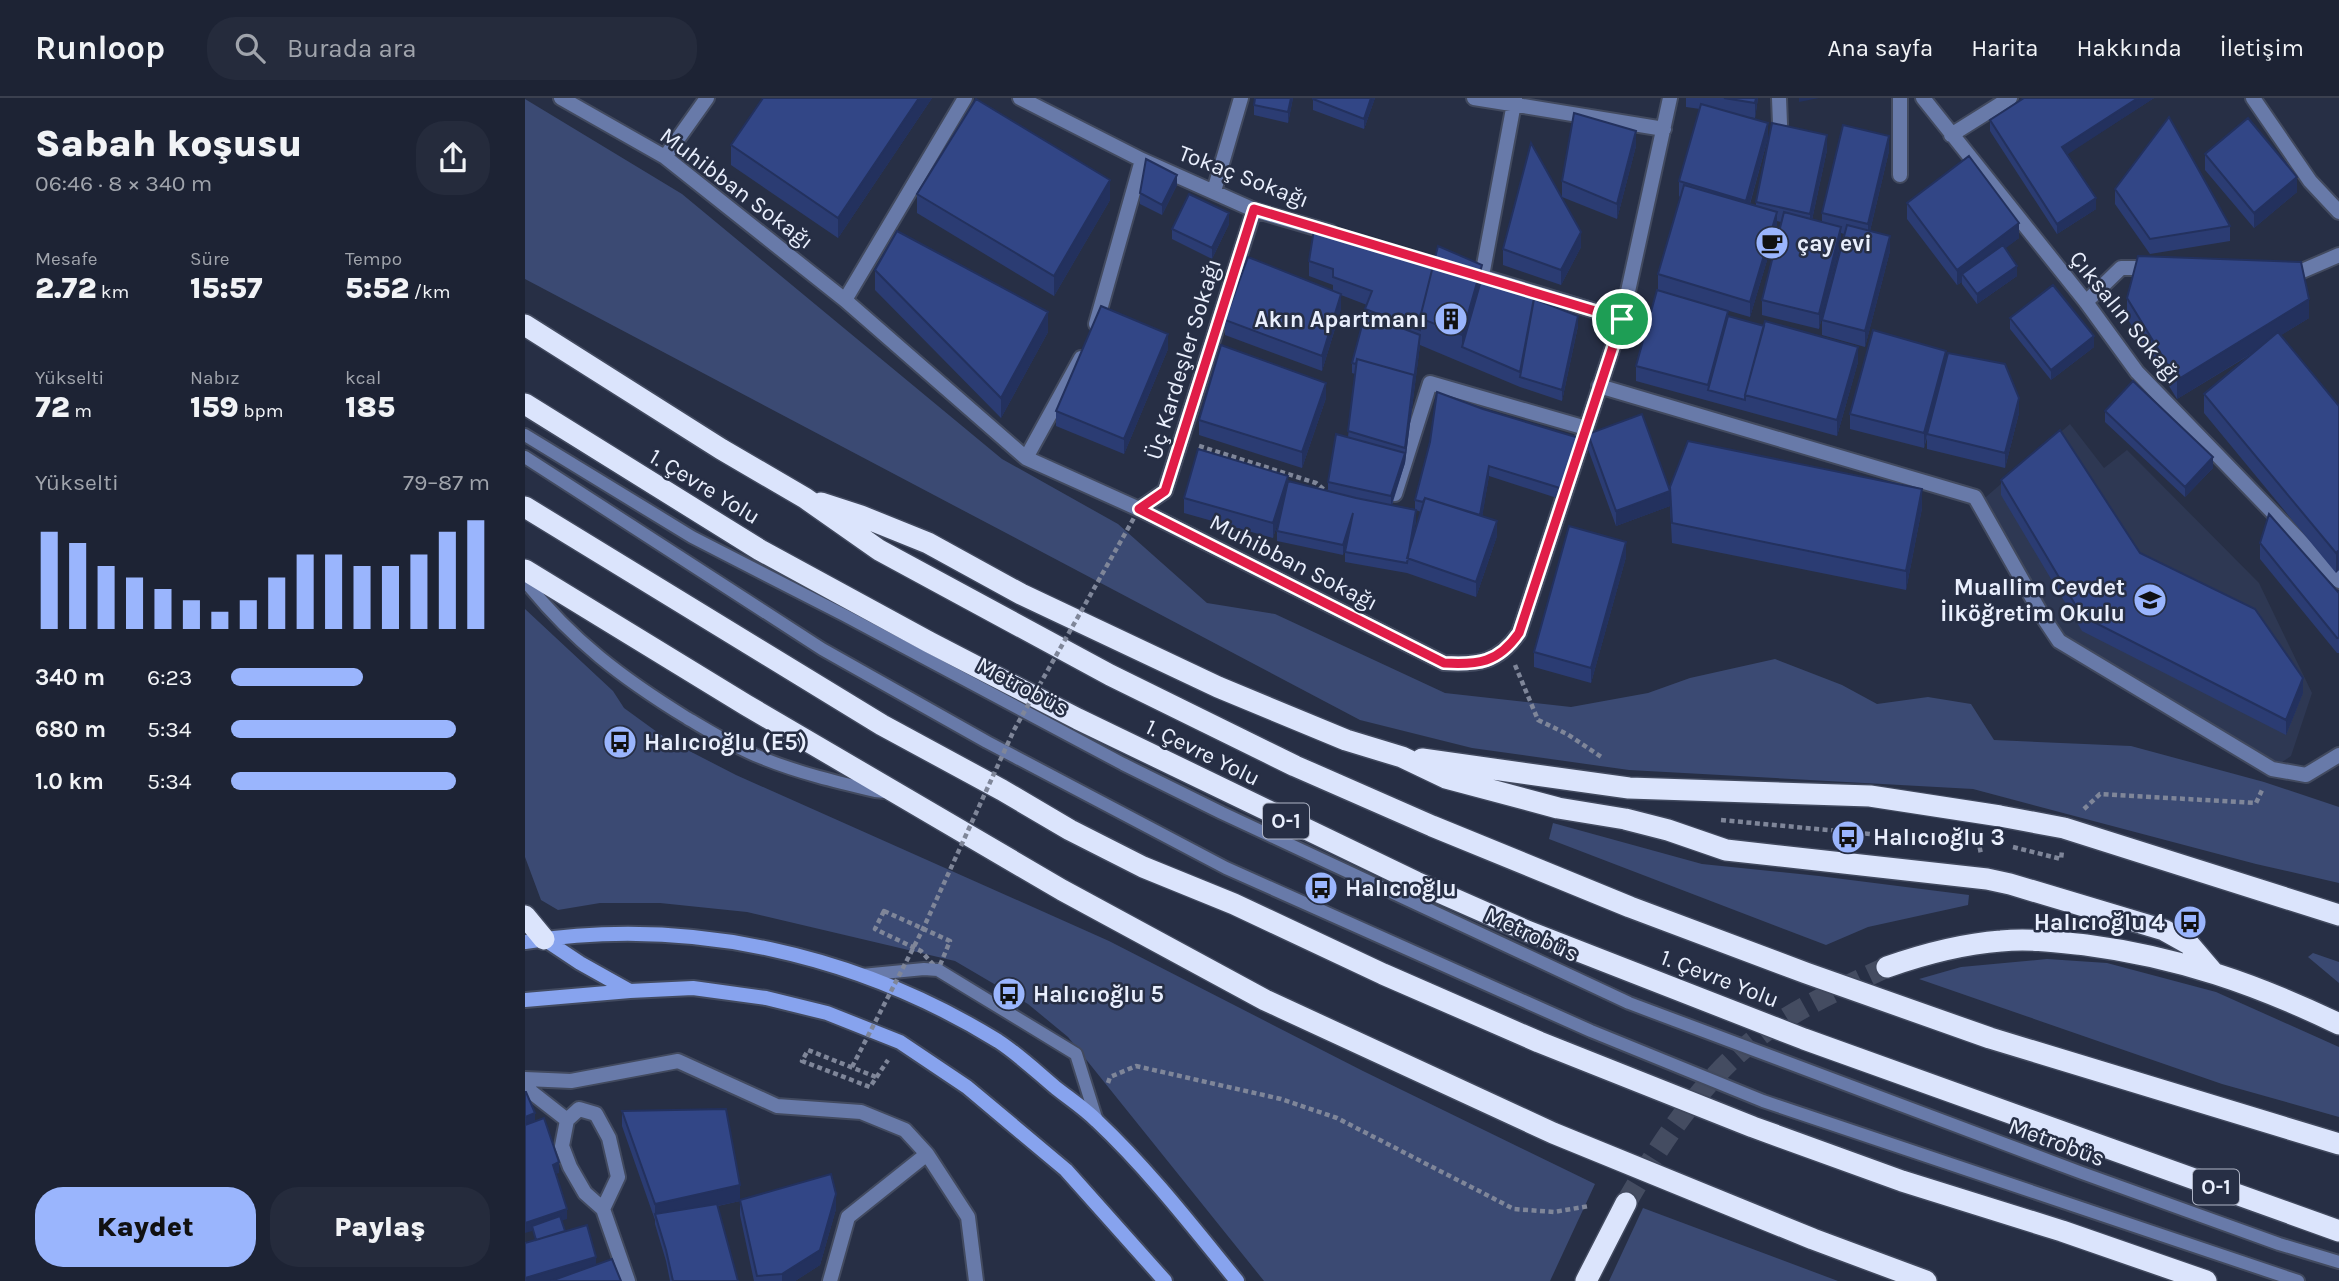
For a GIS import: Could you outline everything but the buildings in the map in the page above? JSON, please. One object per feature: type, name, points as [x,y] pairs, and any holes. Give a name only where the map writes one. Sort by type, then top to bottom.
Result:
[{"type":"highway","points":[[525,326],[804,498],[879,550],[1110,675],[1295,766],[1630,908],[1977,1034],[2339,1144]]},
{"type":"highway","name":"1. Çevre Yolu","points":[[525,404],[759,550],[929,642],[1114,737],[1416,883],[1527,931],[1804,1039],[2339,1231]]},
{"type":"highway","points":[[804,498],[861,516],[928,543],[1021,594],[1218,687],[1346,740],[1402,757],[1446,778],[1558,808],[1625,819],[1668,830],[1726,850],[1987,878],[2164,930],[2189,944],[2212,971]]},
{"type":"highway","points":[[525,507],[882,725],[1070,830],[1143,867],[1234,904],[1383,974],[1539,1042],[1753,1127],[1902,1181],[2062,1231],[2206,1281]]},
{"type":"highway","points":[[525,570],[1062,890],[1265,1000],[1553,1133],[1788,1229],[1926,1281]]},
{"type":"highway","points":[[1402,757],[1622,787],[1870,796],[2000,816],[2064,828],[2339,915]]},
{"type":"highway","points":[[525,916],[535,940]]},
{"type":"highway","points":[[1887,967],[1919,956],[2003,940],[2030,940],[2136,953],[2212,971],[2288,1000],[2339,1024]]},
{"type":"highway","points":[[1586,1281],[1626,1203]]},
{"type":"main road","points":[[535,940],[597,933],[647,932],[739,942],[816,960],[862,975],[932,1004],[1000,1042],[1097,1121],[1155,1183],[1237,1281]]},
{"type":"main road","points":[[535,940],[630,991]]},
{"type":"main road","points":[[525,1000],[693,988],[766,998],[827,1013],[901,1042],[967,1087],[1066,1170],[1165,1281]]},
{"type":"street","name":"Muhibban Sokağı","points":[[561,98],[666,157],[845,300],[1026,458],[1139,509],[1444,663],[1472,665],[1498,656],[1508,649]]},
{"type":"street","points":[[666,157],[707,98]]},
{"type":"street","points":[[845,300],[965,98]]},
{"type":"street","name":"Tokaç Sokağı","points":[[1020,98],[1142,160],[1254,209],[1348,237]]},
{"type":"street","points":[[1214,191],[1241,98]]},
{"type":"street","points":[[1474,98],[1515,101],[1664,129]]},
{"type":"street","points":[[1508,649],[1519,633],[1622,319],[1670,98]]},
{"type":"street","points":[[1779,98],[1780,124]]},
{"type":"street","points":[[1900,98],[1900,175]]},
{"type":"street","name":"Çıksalın Sokağı","points":[[1923,98],[2085,302],[2137,372],[2339,581]]},
{"type":"street","points":[[1951,135],[2010,98]]},
{"type":"street","points":[[2253,98],[2311,181],[2339,212]]},
{"type":"street","points":[[1482,276],[1515,101]]},
{"type":"street","points":[[1026,458],[1089,343],[1142,160]]},
{"type":"street","name":"Üç Kardeşler Sokağı","points":[[1139,509],[1165,491],[1254,209]]},
{"type":"street","points":[[2274,270],[2302,271],[2339,255]]},
{"type":"street","points":[[1455,268],[1622,319]]},
{"type":"street","points":[[2085,302],[2121,268],[2163,269]]},
{"type":"street","points":[[1391,506],[1430,383],[1586,428]]},
{"type":"street","points":[[1599,386],[1975,497],[2059,641],[2272,769],[2306,775],[2339,755]]},
{"type":"street","points":[[525,1079],[571,1081],[678,1062],[778,1106],[861,1112],[905,1130],[927,1154],[968,1217],[976,1281]]},
{"type":"street","points":[[525,1087],[568,1120]]},
{"type":"street","points":[[603,1209],[618,1177],[609,1138],[596,1114],[579,1109],[568,1120],[562,1146],[585,1193],[603,1209],[628,1281]]},
{"type":"street","points":[[829,1281],[848,1217],[927,1154]]},
{"type":"lane","name":"Metrobüs","points":[[525,435],[692,537],[1222,813],[1629,1003],[2081,1174],[2279,1244],[2339,1262]]},
{"type":"lane","points":[[525,457],[822,649],[1011,755],[1226,868],[1566,1020],[1763,1101],[2298,1281]]},
{"type":"lane","points":[[525,581],[547,609],[612,670],[703,728],[760,758],[804,774],[875,791],[896,792]]},
{"type":"lane","points":[[862,975],[938,970],[1076,1054],[1097,1121]]},
{"type":"path","points":[[1182,440],[1316,483],[1331,495]]},
{"type":"path","points":[[852,1067],[923,929],[1014,730],[1139,509]]},
{"type":"path","points":[[1508,649],[1538,720],[1567,734],[1602,757],[1622,787]]},
{"type":"path","points":[[2005,845],[2061,859],[2064,828],[2100,794],[2256,803],[2272,769]]},
{"type":"path","points":[[1710,819],[1991,842]]},
{"type":"path","points":[[921,951],[875,929],[884,911],[950,941],[938,970]]},
{"type":"path","points":[[876,1077],[808,1050],[802,1061],[870,1087],[901,1042]]},
{"type":"path","points":[[1097,1121],[1110,1077],[1136,1066],[1281,1099],[1337,1118],[1514,1209],[1554,1212],[1589,1206]]},
{"type":"shaded area","points":[[525,99],[682,194],[1002,459],[1118,524],[1207,603],[1275,614],[1445,693],[1571,707],[1648,693],[1690,678],[1775,659],[1842,685],[1877,704],[1928,697],[1971,704],[1994,740],[2131,746],[2264,782],[2339,807],[2339,883],[2256,864],[1973,789],[1629,770],[1472,748],[1360,720],[525,279]]},
{"type":"shaded area","name":"Muallim Cevdet İlköğretim Okulu","points":[[2070,424],[2104,468],[2127,450],[2259,583],[2312,693],[2291,756],[2272,769],[2059,641],[1979,503]]},
{"type":"shaded area","points":[[525,609],[613,691],[624,708],[668,740],[736,775],[1109,941],[1363,1071],[1595,1184],[1550,1281],[1264,1281],[1068,1037],[1028,1004],[955,961],[747,912],[660,903],[600,903],[558,910],[541,900],[525,857]]},
{"type":"shaded area","points":[[1553,823],[1702,864],[1969,895],[1968,905],[1868,927],[1826,945],[1549,839]]},
{"type":"shaded area","points":[[2313,953],[2339,962],[2339,983],[2308,957]]},
{"type":"shaded area","points":[[2047,959],[2107,963],[2216,992],[2339,1047],[2339,1117],[2222,1084],[1919,979],[1961,967]]},
{"type":"shaded area","points":[[1643,1208],[1838,1281],[1609,1281]]},
{"type":"tunnel","points":[[1626,1203],[1675,1125],[1694,1100],[1737,1055],[1760,1035],[1786,1018],[1887,967]]},
{"type":"place","name":"çay evi","points":[[1772,243]]},
{"type":"place","name":"Akın Apartmanı","points":[[1451,319]]},
{"type":"place","name":"Muallim Cevdet İlköğretim Okulu","points":[[2150,600]]},
{"type":"place","name":"Halıcıoğlu (E5)","points":[[620,742]]},
{"type":"place","name":"Halıcıoğlu 3","points":[[1848,837]]},
{"type":"place","name":"Halıcıoğlu","points":[[1321,888]]},
{"type":"place","name":"Halıcıoğlu 4","points":[[2190,922]]},
{"type":"place","name":"Halıcıoğlu 5","points":[[1009,994]]},
{"type":"route","points":[[1254,209],[1622,319],[1519,633],[1508,649],[1498,656],[1472,665],[1444,663],[1139,509],[1165,491],[1254,209]]}]
